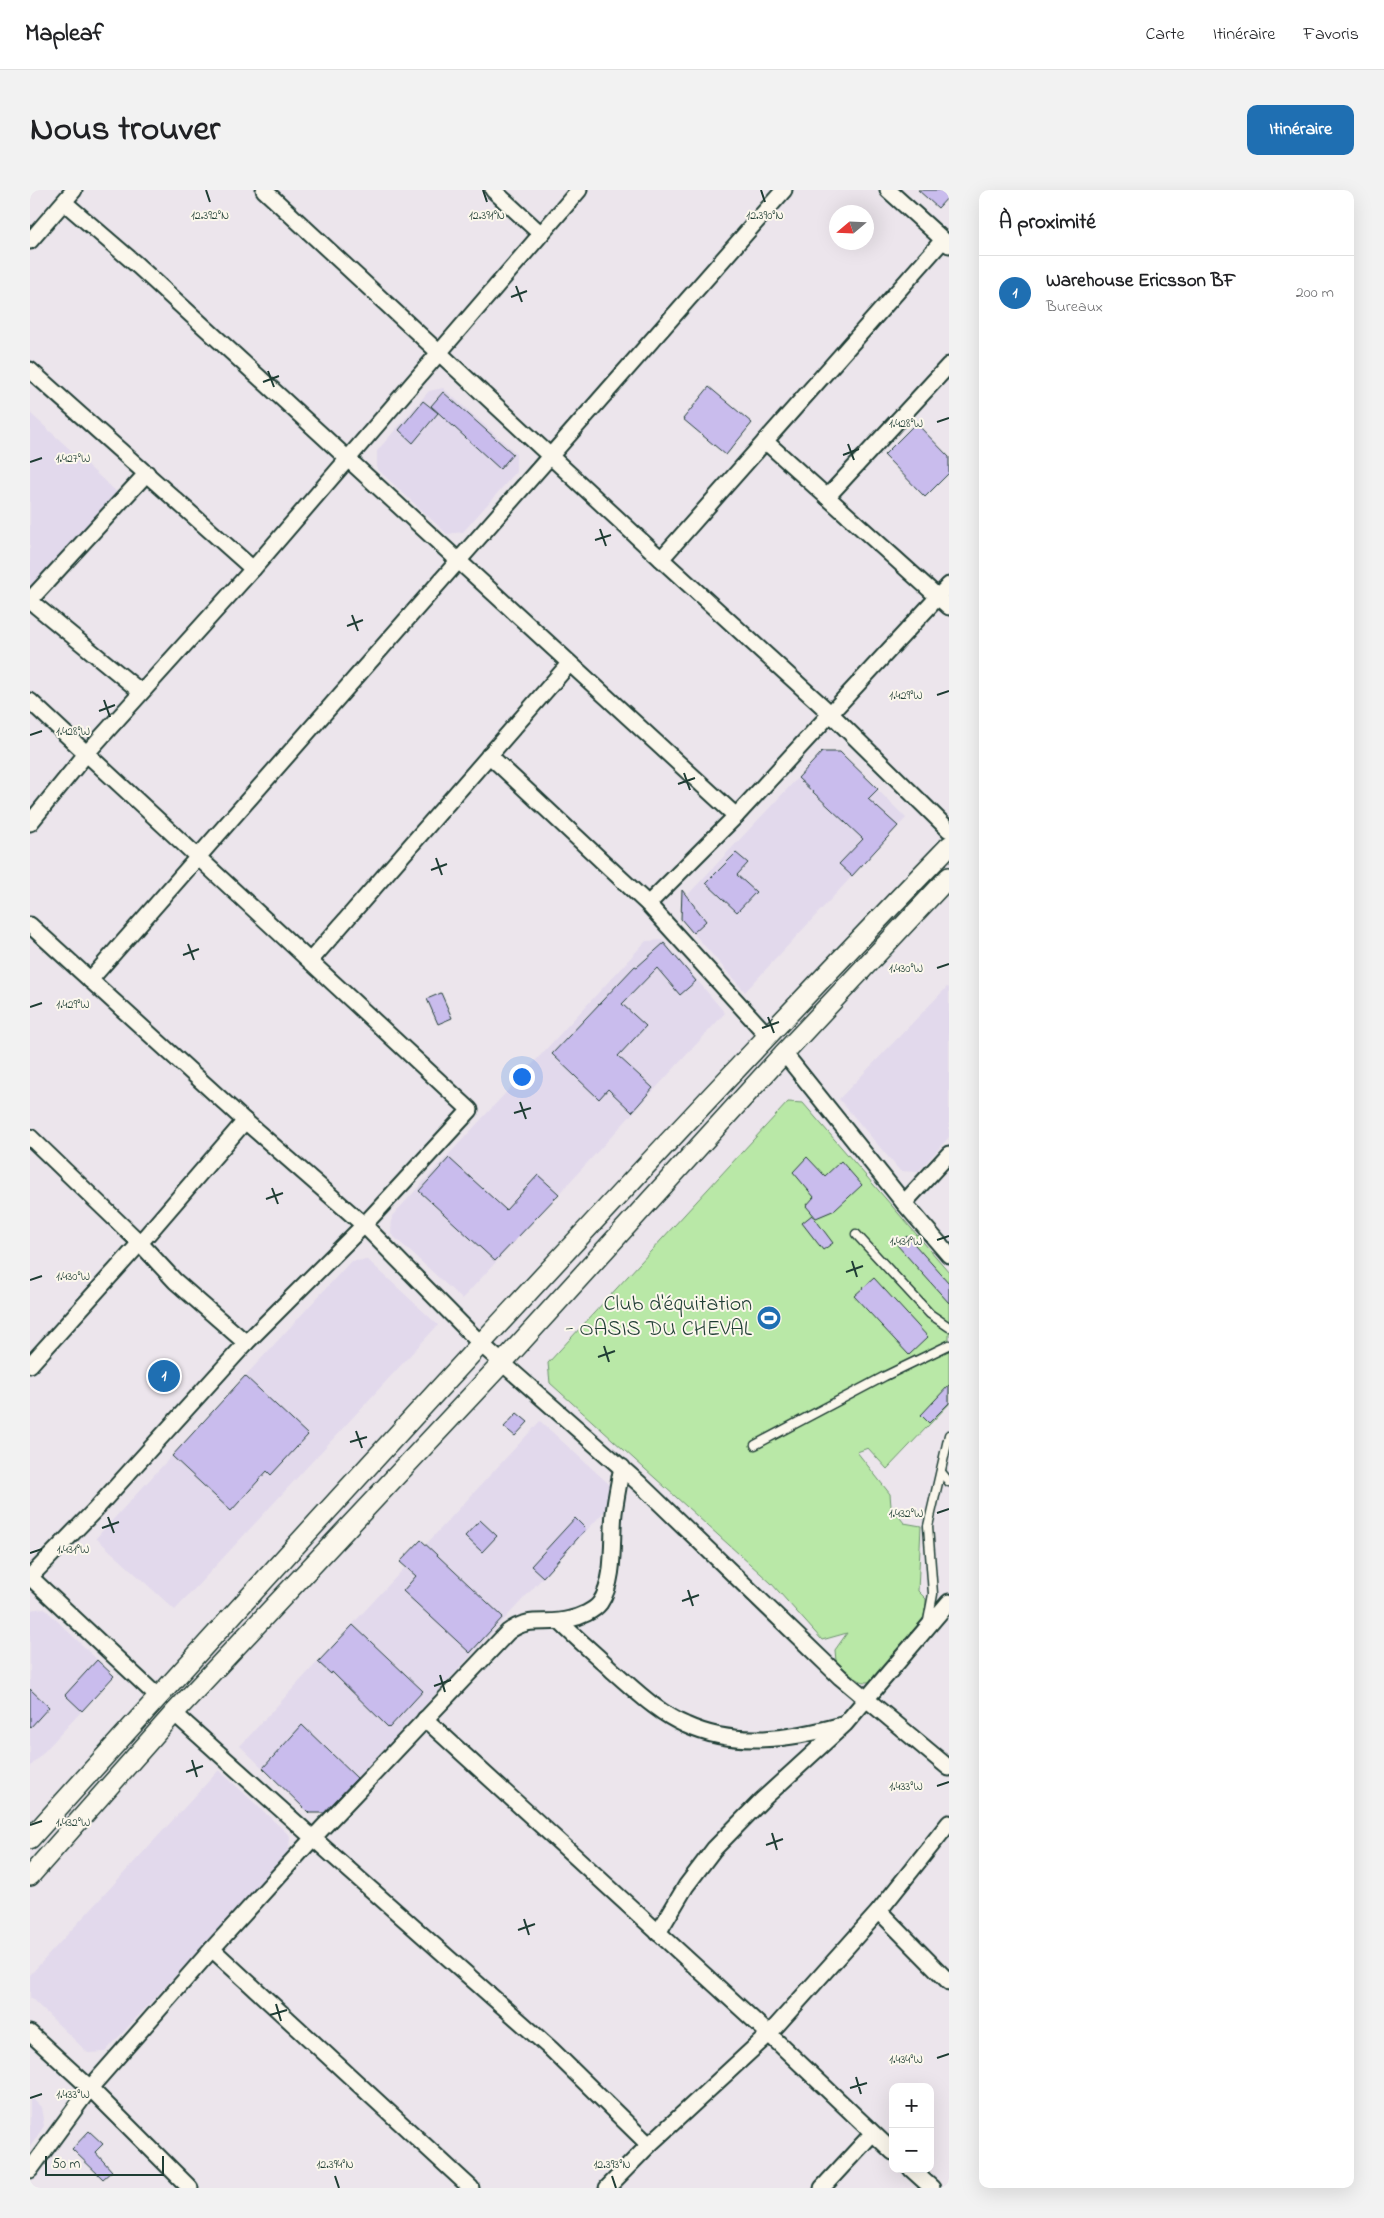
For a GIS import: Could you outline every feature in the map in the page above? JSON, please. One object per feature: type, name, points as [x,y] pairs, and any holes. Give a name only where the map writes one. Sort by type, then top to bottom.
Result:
[{"type":"street","points":[[30,242],[74,190]]},
{"type":"street","points":[[264,190],[661,559],[831,714],[949,830]]},
{"type":"street","points":[[493,190],[541,234]]},
{"type":"street","points":[[30,823],[86,754],[253,569],[579,190]]},
{"type":"street","points":[[90,980],[784,190]]},
{"type":"street","points":[[661,559],[946,242],[888,190]]},
{"type":"street","points":[[64,203],[137,265],[736,816]]},
{"type":"street","points":[[827,498],[949,365]]},
{"type":"street","points":[[30,370],[253,569]]},
{"type":"street","points":[[766,441],[944,602]]},
{"type":"street","points":[[141,692],[30,600],[147,473]]},
{"type":"street","points":[[648,904],[736,816],[831,714],[944,602],[949,585]]},
{"type":"street","points":[[310,961],[569,664]]},
{"type":"street","points":[[30,701],[470,1110],[364,1226],[246,1343],[88,1517],[30,1577],[158,1697]]},
{"type":"street","points":[[489,756],[648,904],[767,1035]]},
{"type":"street","points":[[30,1839],[158,1697],[767,1035],[949,846]]},
{"type":"street","points":[[30,1876],[174,1713],[503,1362],[784,1053],[949,877]]},
{"type":"street","points":[[30,925],[244,1121],[364,1226],[482,1345],[622,1467],[865,1700],[949,1768]]},
{"type":"street","points":[[784,1053],[904,1203],[949,1255]]},
{"type":"street","points":[[30,1365],[140,1243],[244,1121]]},
{"type":"street","points":[[32,1143],[140,1243],[175,1281],[246,1343]]},
{"type":"street","points":[[904,1203],[949,1154]]},
{"type":"street","points":[[30,2170],[90,2088],[212,1949],[313,1838],[508,1632],[519,1624],[530,1621],[560,1622],[573,1619],[600,1604],[607,1587],[613,1547],[614,1514],[622,1467]]},
{"type":"street","points":[[658,1933],[686,1886],[714,1848],[762,1800],[845,1724],[949,1602]]},
{"type":"street","points":[[560,1622],[637,1693],[685,1725],[712,1735],[758,1740],[789,1738],[845,1724]]},
{"type":"street","points":[[174,1713],[551,2049],[648,2145]]},
{"type":"street","points":[[425,1719],[769,2034],[889,2149]]},
{"type":"street","points":[[607,2188],[648,2145],[769,2034],[880,1910],[949,1822]]},
{"type":"street","points":[[880,1910],[949,1982]]},
{"type":"street","points":[[212,1949],[471,2188]]},
{"type":"street","points":[[30,2032],[90,2088],[190,2188]]},
{"type":"street","points":[[822,2188],[872,2134]]},
{"type":"street","points":[[915,2173],[932,2188]]},
{"type":"lane","points":[[856,1234],[930,1314],[949,1327]]},
{"type":"lane","points":[[755,1445],[949,1344]]},
{"type":"lane","points":[[927,1627],[932,1594],[928,1526],[949,1435]]},
{"type":"lane","points":[[941,1472],[949,1482]]},
{"type":"shaded area","points":[[443,388],[516,453],[516,472],[463,532],[447,534],[377,469],[377,451],[429,391]]},
{"type":"shaded area","points":[[30,413],[120,495],[30,596]]},
{"type":"shaded area","points":[[822,752],[840,752],[906,818],[745,992],[681,919],[681,902]]},
{"type":"shaded area","points":[[663,940],[725,1013],[462,1299],[391,1234],[392,1216],[646,941]]},
{"type":"shaded area","points":[[947,987],[949,988],[949,1137],[918,1172],[900,1171],[839,1099]]},
{"type":"shaded area","points":[[368,1260],[438,1325],[175,1610],[96,1538],[351,1261]]},
{"type":"shaded area","points":[[540,1421],[610,1485],[613,1502],[325,1813],[309,1813],[240,1746]]},
{"type":"shaded area","points":[[44,1608],[114,1676],[30,1767],[30,1610]]},
{"type":"shaded area","points":[[219,1770],[290,1836],[289,1852],[105,2052],[88,2053],[30,1997],[30,1975]]},
{"type":"shaded area","points":[[30,2096],[41,2107],[44,2126],[30,2147]]},
{"type":"green space","name":"Club d'équitation - OASIS DU CHEVAL","points":[[788,1102],[803,1103],[949,1272],[949,1404],[887,1469],[868,1448],[857,1452],[890,1494],[891,1506],[904,1523],[921,1526],[918,1591],[926,1599],[922,1621],[914,1638],[887,1669],[868,1682],[855,1678],[836,1661],[835,1650],[847,1633],[822,1640],[771,1583],[550,1383],[548,1363]]},
{"type":"building","points":[[918,190],[949,190],[949,196],[938,208]]},
{"type":"building","points":[[709,387],[752,423],[726,455],[683,419]]},
{"type":"building","points":[[443,392],[513,454],[500,469],[431,406]]},
{"type":"building","points":[[423,401],[438,413],[413,443],[399,430]]},
{"type":"building","points":[[916,423],[949,457],[949,473],[925,497],[884,455]]},
{"type":"building","points":[[822,752],[840,752],[878,789],[868,799],[898,826],[852,876],[839,864],[863,839],[798,778]]},
{"type":"building","points":[[736,853],[748,863],[737,875],[756,892],[737,912],[706,883]]},
{"type":"building","points":[[682,890],[706,921],[693,933],[681,919]]},
{"type":"building","points":[[664,943],[696,981],[680,995],[657,968],[622,1004],[646,1026],[618,1056],[653,1088],[632,1112],[608,1089],[599,1099],[552,1054],[635,966],[637,967]]},
{"type":"building","points":[[441,993],[452,1018],[438,1024],[427,999]]},
{"type":"building","points":[[807,1157],[825,1176],[841,1161],[862,1185],[835,1210],[816,1218],[806,1206],[814,1197],[793,1172]]},
{"type":"building","points":[[449,1158],[506,1210],[538,1175],[559,1194],[495,1261],[419,1191]]},
{"type":"building","points":[[812,1215],[833,1243],[823,1250],[802,1223]]},
{"type":"building","points":[[907,1236],[949,1283],[949,1303],[897,1245]]},
{"type":"building","points":[[874,1278],[928,1337],[909,1355],[854,1296]]},
{"type":"building","points":[[245,1376],[308,1435],[271,1475],[267,1471],[231,1511],[172,1456]]},
{"type":"building","points":[[949,1385],[949,1403],[929,1423],[921,1415]]},
{"type":"building","points":[[517,1413],[528,1422],[515,1436],[504,1427]]},
{"type":"building","points":[[575,1518],[586,1529],[543,1577],[531,1566]]},
{"type":"building","points":[[480,1520],[497,1536],[482,1552],[465,1536]]},
{"type":"building","points":[[421,1540],[503,1617],[470,1653],[403,1591],[416,1576],[400,1562]]},
{"type":"building","points":[[353,1625],[423,1691],[389,1728],[332,1672],[331,1674],[318,1662]]},
{"type":"building","points":[[97,1660],[114,1676],[82,1711],[65,1695]]},
{"type":"building","points":[[30,1689],[49,1707],[30,1728]]},
{"type":"building","points":[[302,1725],[357,1778],[324,1813],[309,1813],[263,1768]]},
{"type":"building","points":[[89,2131],[103,2144],[95,2152],[112,2171],[103,2179],[72,2149]]},
{"type":"place","name":"Club d'équitation - OASIS DU CHEVAL","points":[[769,1318]]},
{"type":"place","name":"Warehouse Ericsson BF","points":[[164,1376]]}]
